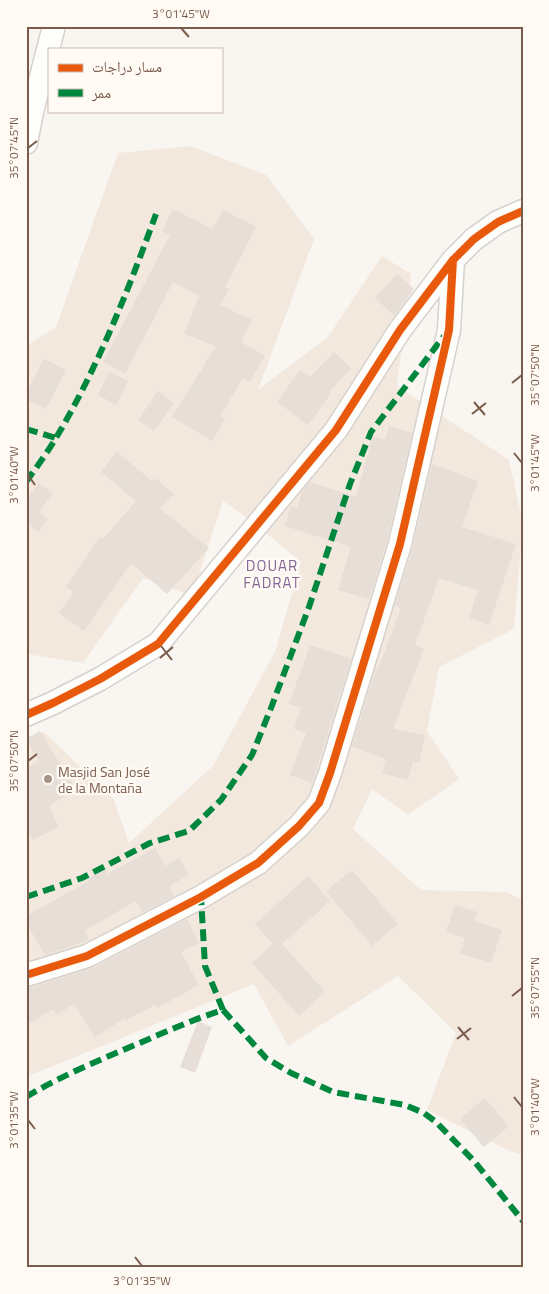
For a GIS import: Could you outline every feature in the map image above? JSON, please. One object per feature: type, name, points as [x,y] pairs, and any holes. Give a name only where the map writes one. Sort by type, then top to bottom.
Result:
[{"type":"street","points":[[48,48],[54,26]]},
{"type":"street","points":[[26,144],[48,49]]},
{"type":"street","points":[[26,715],[100,679],[158,644],[336,430],[400,330],[453,260],[474,239],[498,222],[523,211]]},
{"type":"street","points":[[26,975],[86,956],[201,898],[258,863],[300,826],[319,803],[330,773],[400,544],[449,330],[453,260]]},
{"type":"shaded area","points":[[191,146],[266,175],[314,239],[258,390],[328,337],[382,256],[411,274],[397,386],[509,460],[523,524],[514,629],[439,667],[427,731],[459,779],[408,815],[372,789],[353,829],[421,890],[507,892],[523,900],[523,1155],[512,1152],[427,1110],[456,1033],[398,976],[288,1046],[254,984],[26,1077],[26,738],[44,732],[113,798],[129,843],[213,766],[275,652],[301,562],[250,520],[223,501],[192,596],[143,578],[83,663],[26,654],[26,346],[56,327],[118,153]]},
{"type":"building","points":[[173,209],[213,229],[223,210],[256,227],[225,287],[229,289],[220,305],[252,320],[241,342],[265,356],[250,382],[243,378],[220,416],[225,419],[212,441],[172,417],[216,346],[184,334],[199,296],[173,282],[125,374],[103,362],[170,235],[162,231]]},
{"type":"building","points":[[397,274],[414,289],[394,316],[375,298]]},
{"type":"building","points":[[334,352],[351,368],[329,392],[331,393],[308,425],[277,402],[300,370],[310,377]]},
{"type":"building","points":[[44,359],[66,370],[46,409],[26,399],[26,394]]},
{"type":"building","points":[[109,372],[128,381],[117,405],[98,395]]},
{"type":"building","points":[[158,391],[174,403],[154,431],[138,420]]},
{"type":"building","points":[[389,426],[412,433],[387,541],[369,599],[338,590],[351,547],[285,526],[291,506],[297,508],[302,491],[310,482],[356,497],[373,436],[385,440]]},
{"type":"building","points":[[116,451],[152,481],[155,478],[174,494],[160,509],[209,548],[167,594],[131,563],[84,631],[59,613],[74,592],[66,587],[100,537],[103,539],[136,501],[101,472]]},
{"type":"building","points":[[432,464],[478,481],[462,527],[516,544],[489,625],[469,618],[478,590],[439,578],[415,645],[424,649],[393,729],[425,735],[419,763],[413,762],[408,780],[382,773],[386,759],[352,747],[376,668],[378,669],[401,608],[395,606],[413,547]]},
{"type":"building","points":[[39,483],[53,494],[38,512],[48,519],[38,532],[29,524],[26,528],[26,500]]},
{"type":"building","points":[[310,645],[351,659],[312,783],[290,775],[306,733],[294,729],[301,708],[289,704]]},
{"type":"building","name":"Masjid San José de la Montaña","points":[[40,731],[76,789],[49,806],[59,827],[33,840],[26,827],[26,769],[39,761],[26,739]]},
{"type":"building","points":[[155,848],[165,866],[179,858],[189,875],[169,886],[174,896],[143,912],[136,901],[85,930],[89,940],[45,955],[26,922],[26,916],[89,881],[88,879],[105,869],[107,874]]},
{"type":"building","points":[[352,870],[398,924],[372,946],[326,891]]},
{"type":"building","points":[[308,876],[330,901],[282,944],[325,992],[299,1016],[252,963],[273,944],[255,924]]},
{"type":"building","points":[[455,905],[477,912],[474,921],[502,930],[491,963],[460,953],[465,938],[446,932]]},
{"type":"building","points":[[187,919],[199,943],[181,952],[199,985],[157,1008],[155,1005],[126,1020],[125,1018],[95,1037],[74,1004],[56,1015],[53,1009],[26,1025],[26,989],[93,968]]},
{"type":"building","points":[[198,1021],[212,1027],[195,1073],[180,1067]]},
{"type":"building","points":[[485,1098],[509,1126],[484,1147],[460,1119]]},
{"type":"marked path","points":[[26,482],[56,438],[99,356],[156,214]]},
{"type":"marked path","points":[[26,897],[82,878],[150,843],[189,831],[221,800],[252,755],[309,607],[350,484],[371,432],[444,336]]},
{"type":"marked path","points":[[26,429],[56,438]]},
{"type":"marked path","points":[[26,1097],[90,1064],[176,1027],[223,1010],[205,966],[201,897]]},
{"type":"marked path","points":[[223,1010],[266,1058],[291,1073],[333,1092],[405,1105],[424,1113],[436,1122],[474,1161],[523,1221]]},
{"type":"cycle path","points":[[26,715],[100,679],[158,644],[336,430],[400,330],[453,260],[474,239],[498,222],[523,211]]},
{"type":"cycle path","points":[[26,975],[87,956],[201,897],[258,863],[299,826],[319,803],[330,773],[400,544],[449,330],[453,260]]},
{"type":"place","name":"Masjid San José de la Montaña","points":[[48,779]]},
{"type":"district","name":"DOUAR FADRAT","points":[[272,574]]}]
